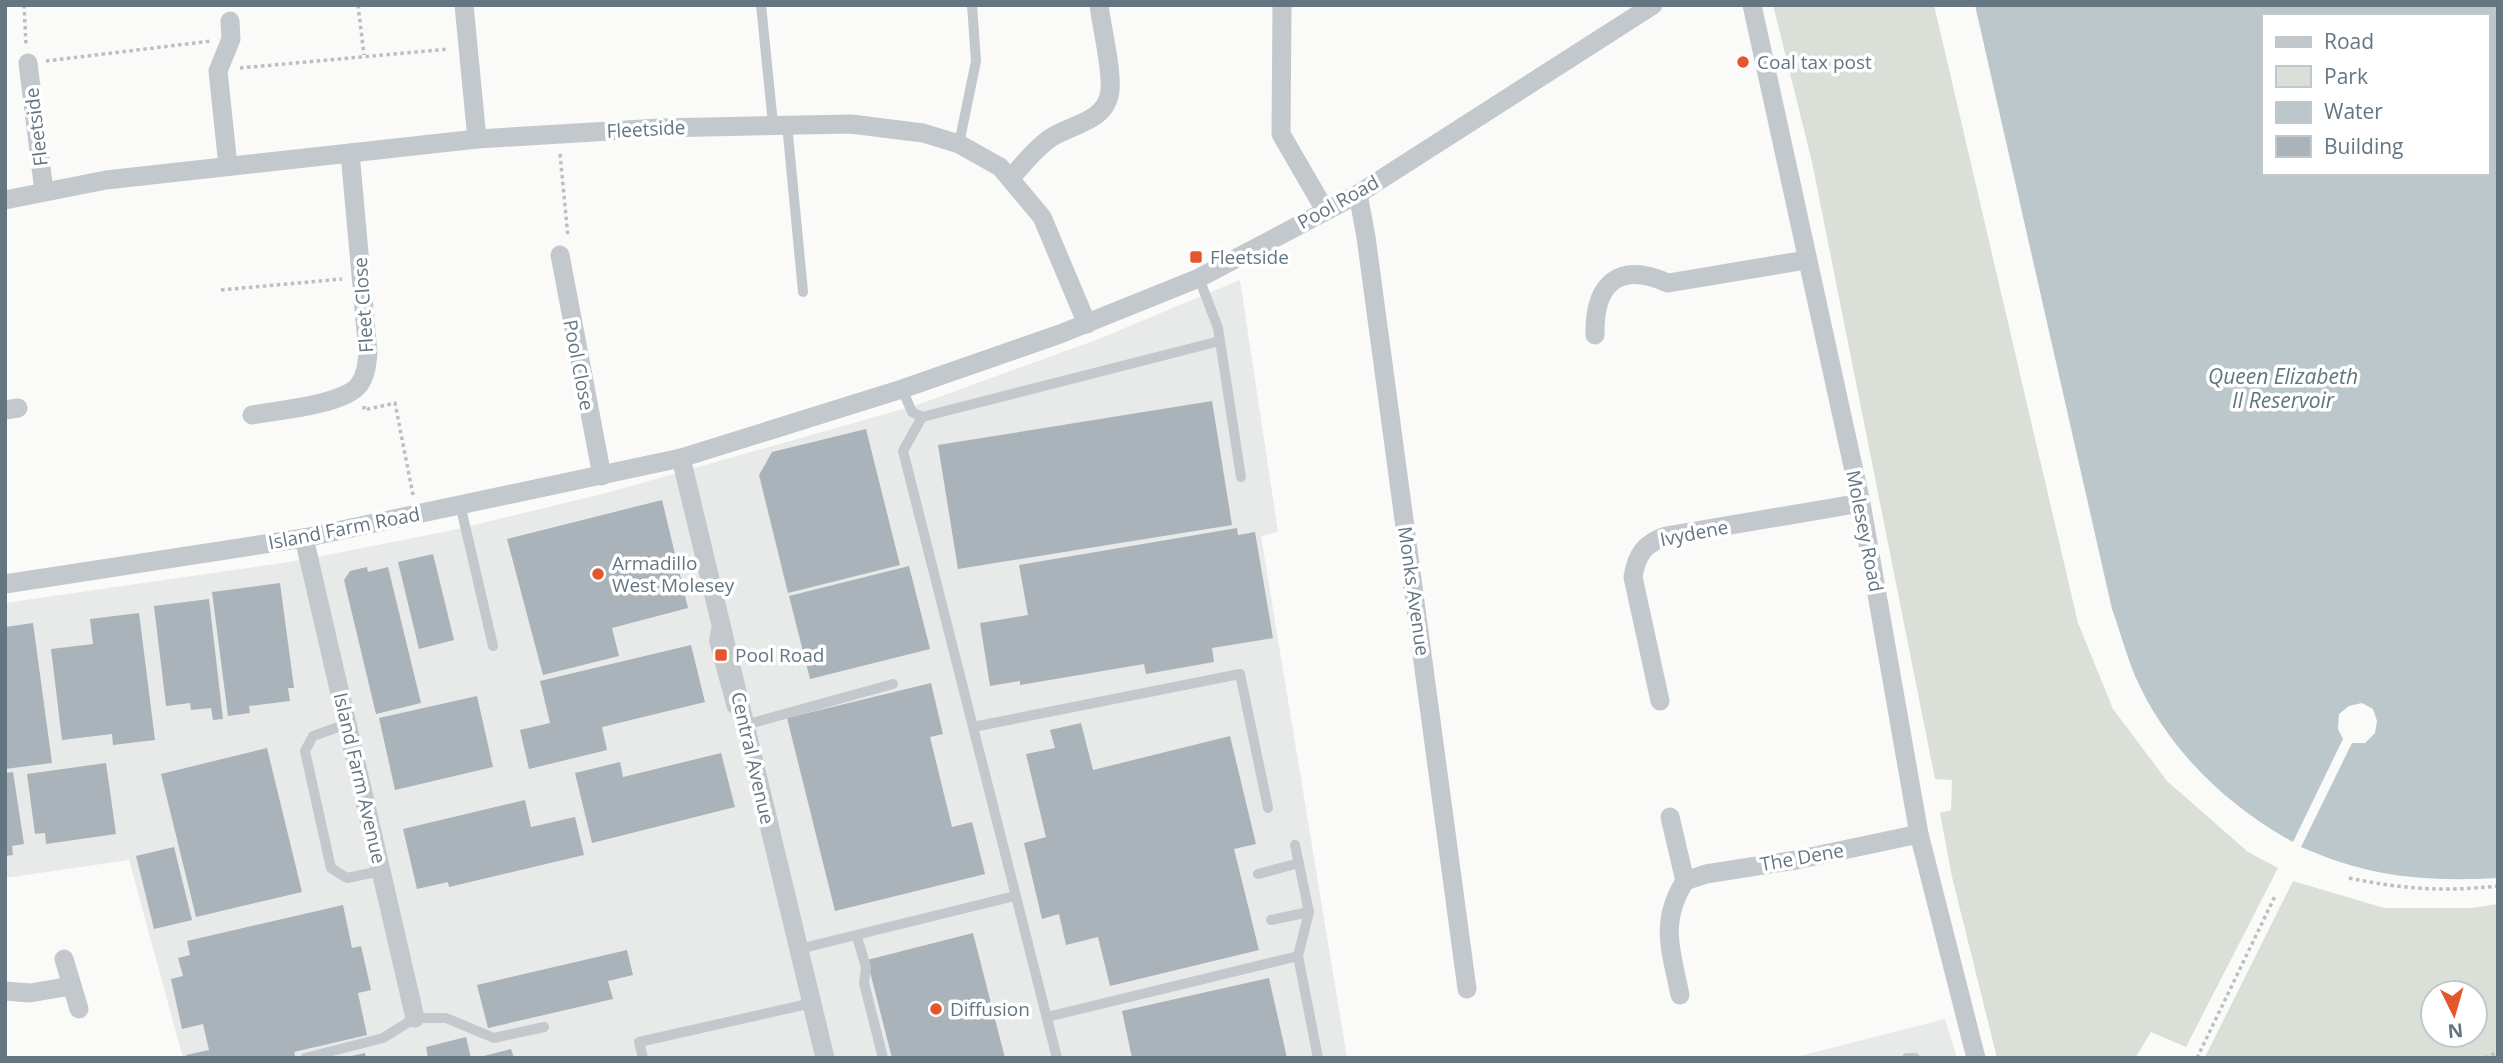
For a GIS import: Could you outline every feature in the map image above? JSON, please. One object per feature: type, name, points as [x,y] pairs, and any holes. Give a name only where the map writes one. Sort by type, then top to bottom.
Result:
[{"type":"street","points":[[464,5],[477,139]]},
{"type":"street","points":[[1011,178],[1035,150],[1052,137],[1094,118],[1106,104],[1110,90],[1099,5]]},
{"type":"street","points":[[1282,5],[1281,134],[1325,211]]},
{"type":"street","name":"Pool Road","points":[[681,458],[902,389],[1087,324],[1199,278],[1358,194],[1653,5]]},
{"type":"street","name":"Molesey Road","points":[[1752,5],[1861,503],[1919,834],[1976,1058]]},
{"type":"street","points":[[228,166],[218,71],[230,30]]},
{"type":"street","name":"Fleetside","points":[[28,63],[44,191]]},
{"type":"street","name":"Fleetside","points":[[5,200],[106,180],[477,139],[780,124],[851,124],[923,133],[958,144],[1000,167],[1042,217],[1087,324]]},
{"type":"street","name":"Fleet Close","points":[[350,153],[368,353],[365,374],[360,384]]},
{"type":"street","name":"Monks Avenue","points":[[1358,194],[1467,989]]},
{"type":"street","name":"Pool Close","points":[[560,255],[602,476]]},
{"type":"street","points":[[1595,335],[1595,314],[1600,295],[1606,283],[1622,276],[1648,274],[1668,283],[1806,260]]},
{"type":"street","points":[[252,415],[333,400],[353,391],[360,384]]},
{"type":"street","name":"Island Farm Road","points":[[5,584],[304,538],[681,458]]},
{"type":"street","name":"Central Avenue","points":[[681,458],[825,1058]]},
{"type":"street","name":"Ivydene","points":[[1660,701],[1633,577],[1636,558],[1648,543],[1666,536],[1861,503]]},
{"type":"street","name":"Island Farm Avenue","points":[[304,538],[415,1018]]},
{"type":"street","points":[[1670,817],[1685,881],[1673,900],[1667,925],[1680,995]]},
{"type":"street","name":"The Dene","points":[[1685,881],[1706,874],[1796,860],[1919,834]]},
{"type":"street","points":[[64,959],[79,1009]]},
{"type":"street","points":[[5,991],[30,993],[71,986]]},
{"type":"lane","points":[[761,5],[803,292]]},
{"type":"lane","points":[[958,144],[976,61],[972,5]]},
{"type":"lane","points":[[1199,278],[1214,313],[1220,341],[1241,477]]},
{"type":"lane","points":[[902,389],[912,412],[922,417],[1220,341]]},
{"type":"lane","points":[[922,417],[903,451],[1057,1058]]},
{"type":"lane","points":[[460,504],[493,646]]},
{"type":"lane","points":[[723,630],[716,630],[714,641],[741,740],[750,746]]},
{"type":"lane","points":[[973,727],[1240,674],[1268,808]]},
{"type":"lane","points":[[745,725],[893,684]]},
{"type":"lane","points":[[347,724],[313,736],[305,751],[331,868],[347,878],[381,871]]},
{"type":"lane","points":[[1295,845],[1309,912],[1298,956],[1318,1058]]},
{"type":"lane","points":[[1258,874],[1299,863]]},
{"type":"lane","points":[[799,949],[857,937],[1015,896]]},
{"type":"lane","points":[[1271,920],[1309,912]]},
{"type":"lane","points":[[857,937],[866,967],[864,982],[883,1058]]},
{"type":"lane","points":[[1047,1017],[1298,956]]},
{"type":"lane","points":[[643,1058],[639,1042],[812,1003]]},
{"type":"lane","points":[[304,1058],[383,1038],[415,1018],[446,1018],[494,1038],[544,1027]]},
{"type":"lane","points":[[1907,1058],[1915,1058]]},
{"type":"path","points":[[24,5],[28,63],[230,30]]},
{"type":"path","points":[[358,5],[364,55]]},
{"type":"path","points":[[218,71],[364,55],[468,48]]},
{"type":"path","points":[[558,135],[570,254],[560,255]]},
{"type":"path","points":[[221,290],[362,277]]},
{"type":"path","points":[[360,384],[364,410],[396,404],[417,514]]},
{"type":"path","points":[[2349,878],[2401,889],[2454,891],[2498,886]]},
{"type":"path","points":[[2197,1058],[2276,894]]},
{"type":"path","points":[[2485,1058],[2498,1052]]},
{"type":"shaded area","points":[[1240,280],[1278,532],[1261,536],[1347,1058],[183,1058],[129,860],[5,878],[5,603],[302,560],[458,529],[610,492],[917,405],[1096,340]]},
{"type":"shaded area","points":[[1945,1019],[1957,1058],[1792,1058]]},
{"type":"green space","points":[[1773,5],[1934,5],[2078,623],[2113,709],[2167,781],[2248,852],[2278,868],[2186,1047],[2151,1032],[2135,1058],[1997,1058],[1952,877],[1940,813],[1951,810],[1952,780],[1935,779],[1812,162]]},
{"type":"green space","points":[[2293,881],[2384,908],[2472,908],[2498,904],[2498,1058],[2205,1057]]},
{"type":"water","name":"Queen Elizabeth II Reservoir","points":[[1975,5],[2498,5],[2498,878],[2446,879],[2397,875],[2350,865],[2301,847],[2352,743],[2365,743],[2375,733],[2377,721],[2373,709],[2362,703],[2349,706],[2339,714],[2338,729],[2343,739],[2293,842],[2244,810],[2200,772],[2163,727],[2135,676],[2112,609]]},
{"type":"building","points":[[1212,401],[1232,525],[958,569],[938,445]]},
{"type":"building","points":[[866,429],[900,565],[788,593],[759,475],[772,452]]},
{"type":"building","name":"Armadillo West Molesey","points":[[662,500],[688,608],[612,628],[619,656],[543,675],[507,539]]},
{"type":"building","points":[[1237,528],[1238,535],[1255,532],[1273,638],[1212,648],[1214,662],[1146,674],[1144,664],[1020,685],[1020,681],[990,686],[980,623],[1028,615],[1019,565]]},
{"type":"building","points":[[433,554],[454,640],[419,649],[398,562]]},
{"type":"building","points":[[909,566],[930,649],[810,679],[789,596]]},
{"type":"building","points":[[367,567],[368,572],[388,567],[421,703],[376,714],[344,580],[350,571]]},
{"type":"building","points":[[280,583],[294,688],[288,688],[290,701],[249,706],[250,713],[228,716],[212,592]]},
{"type":"building","points":[[209,599],[223,719],[213,720],[211,708],[191,710],[190,703],[166,706],[154,606]]},
{"type":"building","points":[[139,613],[155,740],[113,745],[112,734],[62,740],[51,649],[93,644],[90,619]]},
{"type":"building","points":[[33,623],[52,763],[5,769],[5,627]]},
{"type":"building","points":[[691,645],[705,702],[602,727],[607,750],[529,769],[520,730],[550,723],[540,681]]},
{"type":"building","points":[[931,683],[943,734],[930,737],[952,827],[972,822],[985,874],[835,911],[787,718]]},
{"type":"building","points":[[477,696],[493,767],[395,790],[379,718]]},
{"type":"building","points":[[1081,723],[1093,770],[1230,736],[1256,844],[1234,849],[1259,950],[1110,986],[1098,937],[1066,945],[1059,914],[1042,919],[1024,843],[1046,837],[1026,754],[1055,748],[1050,730]]},
{"type":"building","points":[[267,748],[302,892],[196,917],[161,774]]},
{"type":"building","points":[[721,753],[735,807],[592,843],[575,773],[620,762],[623,777]]},
{"type":"building","points":[[106,763],[116,834],[46,844],[45,833],[35,834],[27,774]]},
{"type":"building","points":[[13,772],[24,844],[12,846],[13,855],[5,856],[5,773]]},
{"type":"building","points":[[525,800],[531,827],[575,817],[584,855],[449,887],[448,882],[417,889],[403,829]]},
{"type":"building","points":[[174,847],[192,920],[154,929],[136,856]]},
{"type":"building","points":[[343,905],[352,948],[361,946],[371,990],[358,993],[367,1035],[294,1052],[296,1058],[187,1058],[186,1055],[209,1050],[203,1024],[182,1029],[171,979],[183,976],[178,958],[190,955],[187,941]]},
{"type":"building","name":"Diffusion","points":[[973,933],[1005,1058],[892,1058],[867,960]]},
{"type":"building","points":[[627,950],[633,975],[608,981],[613,999],[488,1028],[477,985]]},
{"type":"building","points":[[1269,978],[1287,1058],[1132,1058],[1122,1011]]},
{"type":"building","points":[[466,1037],[471,1058],[428,1058],[426,1047]]},
{"type":"building","points":[[511,1049],[514,1058],[480,1057]]},
{"type":"building","points":[[365,1053],[366,1058],[347,1058],[347,1057]]},
{"type":"place","name":"Coal tax post","points":[[1743,62]]},
{"type":"place","name":"Fleetside","points":[[1196,257]]},
{"type":"place","name":"Armadillo West Molesey","points":[[598,574]]},
{"type":"place","name":"Pool Road","points":[[721,655]]},
{"type":"place","name":"Diffusion","points":[[936,1009]]}]
